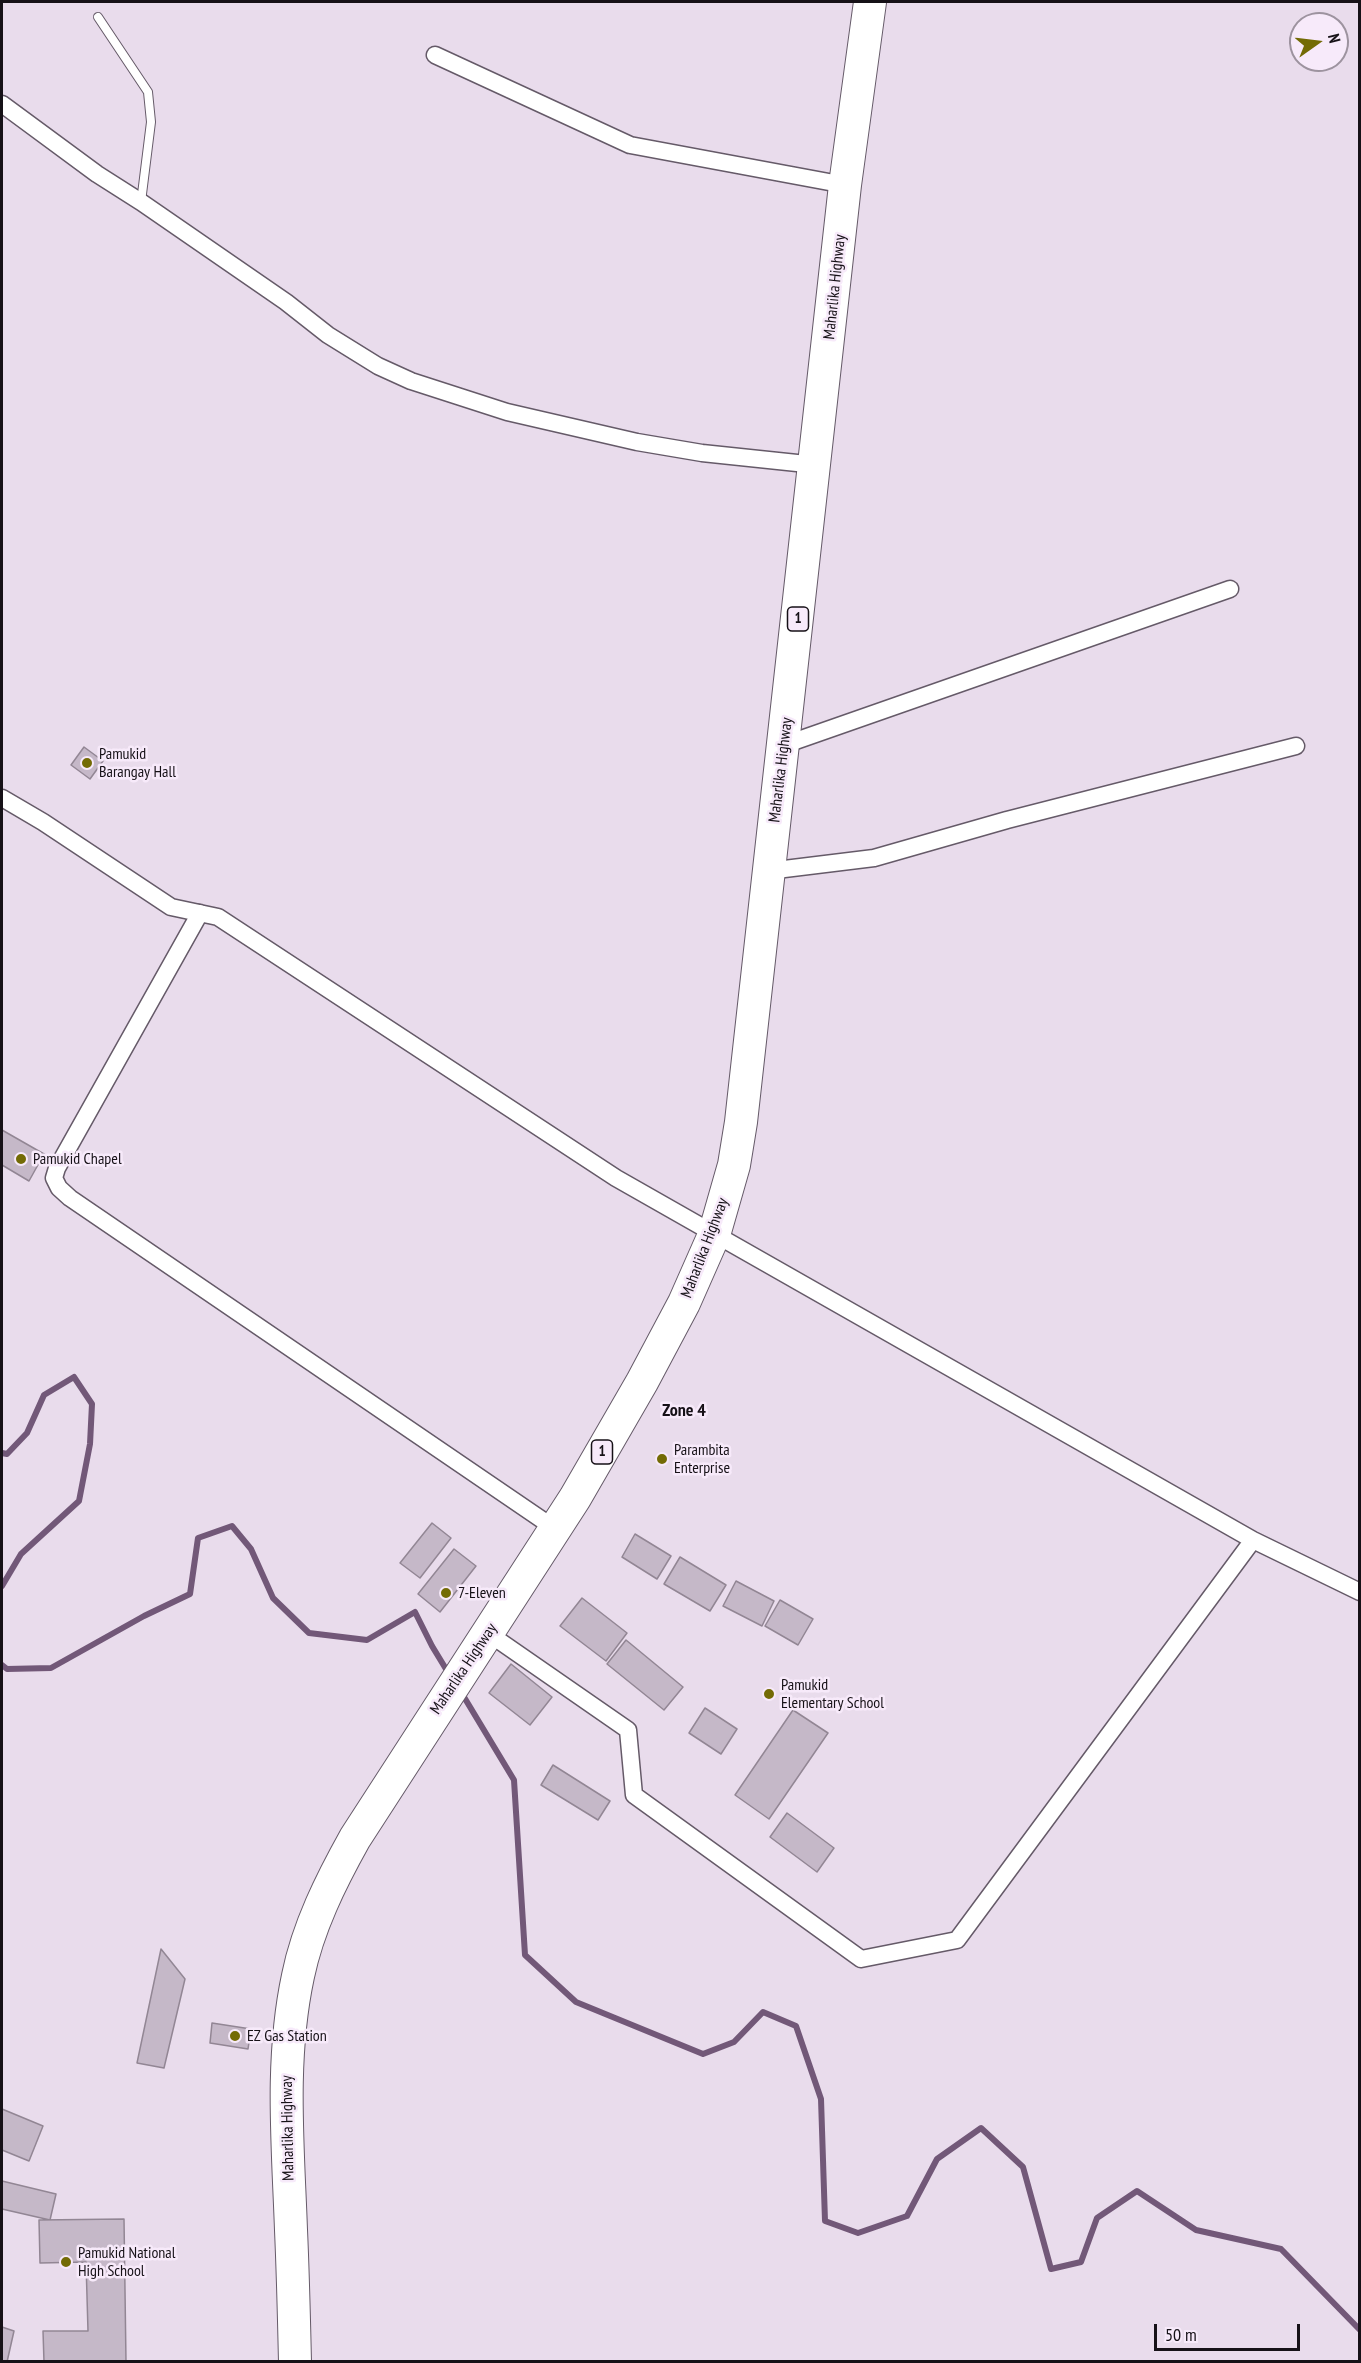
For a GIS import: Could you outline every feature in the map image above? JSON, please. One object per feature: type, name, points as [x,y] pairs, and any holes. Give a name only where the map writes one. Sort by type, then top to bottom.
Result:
[{"type":"highway","name":"Maharlika Highway","points":[[295,2361],[286,2052],[298,1975],[309,1935],[337,1870],[355,1838],[426,1724],[480,1646],[575,1498],[642,1382],[684,1303],[714,1235],[731,1174],[741,1122],[816,465],[845,185],[870,2]]},
{"type":"street","points":[[435,55],[630,145],[845,185]]},
{"type":"street","points":[[2,104],[96,174],[141,202],[286,302],[328,335],[378,366],[411,381],[507,412],[637,442],[702,453],[816,465]]},
{"type":"street","points":[[784,745],[1230,589]]},
{"type":"street","points":[[768,871],[874,858],[1008,820],[1296,746]]},
{"type":"street","points":[[2,798],[43,822],[171,907],[218,917],[616,1178],[1254,1540],[1359,1592]]},
{"type":"street","points":[[200,913],[60,1161],[54,1178],[59,1188],[70,1198],[554,1528]]},
{"type":"street","points":[[480,1646],[628,1730],[634,1795],[861,1959],[957,1940],[1254,1540]]},
{"type":"lane","points":[[98,17],[148,92],[151,122],[141,202]]},
{"type":"building","name":"Pamukid Barangay Hall","points":[[84,747],[103,761],[90,779],[71,765]]},
{"type":"building","name":"Pamukid Chapel","points":[[2,1130],[44,1154],[29,1181],[2,1165]]},
{"type":"building","points":[[432,1523],[451,1538],[420,1578],[400,1563]]},
{"type":"building","points":[[635,1534],[671,1556],[657,1579],[622,1557]]},
{"type":"building","points":[[454,1549],[476,1566],[440,1612],[418,1594]]},
{"type":"building","points":[[680,1557],[726,1585],[710,1611],[664,1584]]},
{"type":"building","points":[[736,1581],[774,1601],[762,1626],[723,1606]]},
{"type":"building","points":[[582,1598],[627,1633],[606,1661],[560,1626]]},
{"type":"building","points":[[780,1600],[813,1619],[798,1645],[765,1626]]},
{"type":"building","points":[[626,1640],[683,1687],[664,1710],[607,1664]]},
{"type":"building","points":[[511,1664],[552,1697],[530,1725],[489,1693]]},
{"type":"building","points":[[705,1708],[737,1729],[721,1754],[689,1733]]},
{"type":"building","points":[[793,1710],[828,1733],[769,1819],[735,1795]]},
{"type":"building","points":[[553,1765],[610,1801],[598,1820],[541,1785]]},
{"type":"building","points":[[787,1813],[834,1848],[817,1872],[770,1837]]},
{"type":"building","points":[[161,1949],[185,1979],[164,2068],[137,2063]]},
{"type":"building","points":[[212,2023],[251,2029],[248,2049],[210,2043]]},
{"type":"building","points":[[2,2109],[43,2126],[29,2161],[2,2150]]},
{"type":"building","points":[[2,2181],[56,2194],[50,2220],[2,2209]]},
{"type":"building","points":[[124,2219],[126,2362],[44,2362],[43,2331],[88,2331],[86,2262],[40,2263],[39,2220]]},
{"type":"building","points":[[2,2327],[14,2331],[7,2362],[2,2362]]},
{"type":"waterway","points":[[2,1453],[7,1454],[27,1433],[44,1395],[74,1377],[92,1404],[90,1444],[79,1501],[21,1554],[2,1586]]},
{"type":"waterway","points":[[2,1665],[7,1669],[51,1668],[144,1616],[190,1594],[198,1538],[232,1526],[251,1549],[273,1598],[309,1633],[367,1640],[415,1612],[449,1674]]},
{"type":"waterway","points":[[461,1692],[514,1780],[525,1955],[576,2002],[703,2054],[734,2042],[763,2012],[796,2026],[821,2099],[825,2221],[858,2233],[907,2216],[937,2159],[981,2128],[1023,2167],[1051,2269],[1081,2262],[1097,2218],[1137,2191],[1196,2230],[1281,2249],[1360,2330]]},
{"type":"place","name":"Pamukid Barangay Hall","points":[[87,763]]},
{"type":"place","name":"Pamukid Chapel","points":[[21,1159]]},
{"type":"place","name":"Parambita Enterprise","points":[[662,1459]]},
{"type":"place","name":"7-Eleven","points":[[446,1593]]},
{"type":"place","name":"Pamukid Elementary School","points":[[769,1694]]},
{"type":"place","name":"EZ Gas Station","points":[[235,2036]]},
{"type":"place","name":"Pamukid National High School","points":[[66,2262]]},
{"type":"district","name":"Zone 4","points":[[684,1411]]}]
